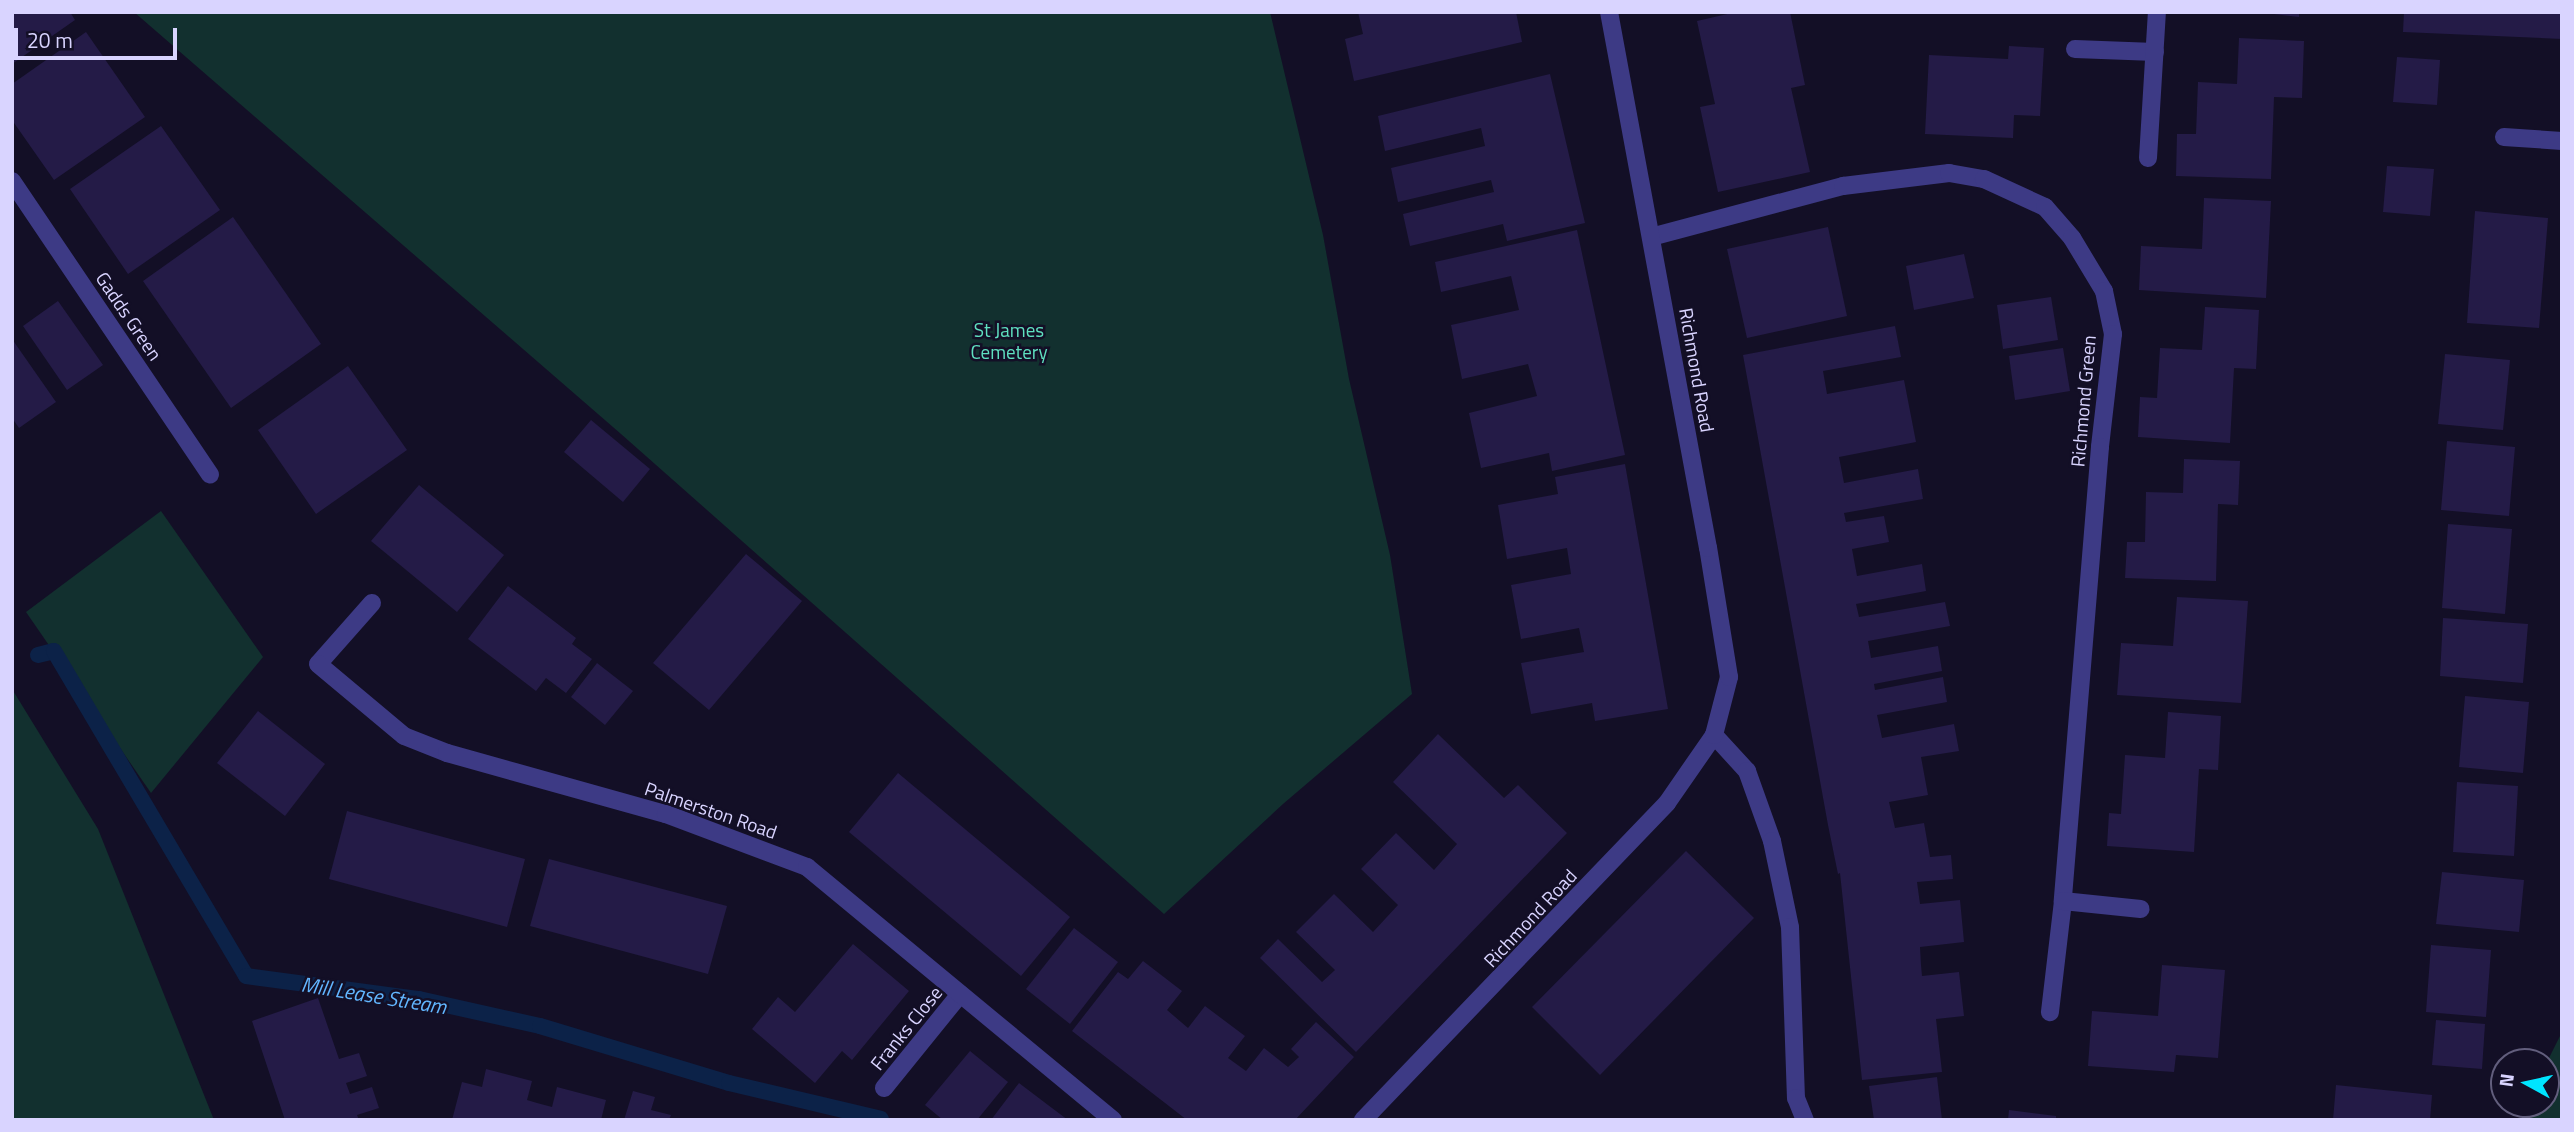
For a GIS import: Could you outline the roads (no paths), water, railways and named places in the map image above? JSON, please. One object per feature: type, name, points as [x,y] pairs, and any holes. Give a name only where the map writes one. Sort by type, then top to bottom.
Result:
[{"type":"street","name":"Richmond Road","points":[[1363,1120],[1667,803],[1714,735],[1729,677],[1609,12]]},
{"type":"street","points":[[2148,158],[2157,12]]},
{"type":"street","points":[[2075,49],[2155,52]]},
{"type":"street","points":[[2504,137],[2562,142]]},
{"type":"street","name":"Richmond Green","points":[[1651,237],[1843,186],[1949,173],[1984,179],[2045,207],[2072,238],[2104,291],[2113,334],[2099,447],[2063,901],[2049,1012]]},
{"type":"street","name":"Gadds Green","points":[[12,181],[210,474]]},
{"type":"street","name":"Palmerston Road","points":[[372,603],[318,664],[404,736],[447,753],[666,814],[807,867],[1114,1120]]},
{"type":"street","points":[[1714,735],[1746,771],[1772,841],[1790,927],[1796,1098],[1805,1120]]},
{"type":"street","points":[[2063,901],[2141,909]]},
{"type":"street","name":"Franks Close","points":[[884,1088],[960,994]]},
{"type":"waterway","name":"Mill Lease Stream","points":[[38,655],[54,651],[246,976],[419,999],[540,1026],[729,1083],[881,1119]]},
{"type":"park label","name":"St James Cemetery","points":[[1009,341]]}]
